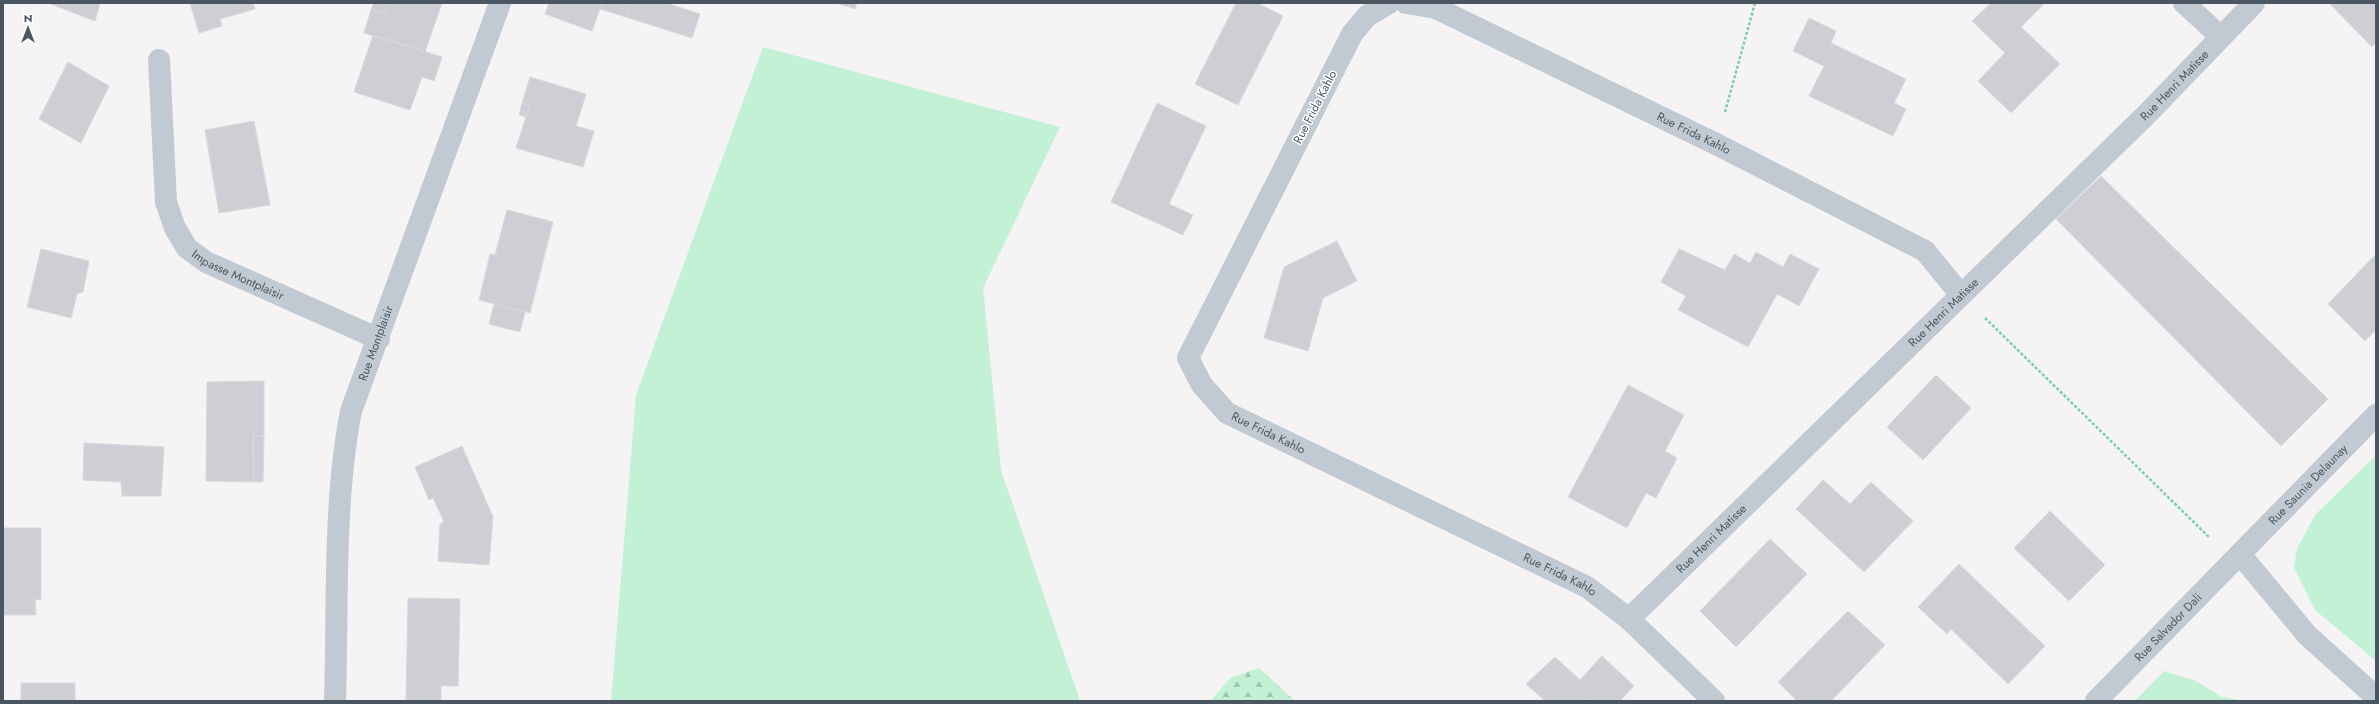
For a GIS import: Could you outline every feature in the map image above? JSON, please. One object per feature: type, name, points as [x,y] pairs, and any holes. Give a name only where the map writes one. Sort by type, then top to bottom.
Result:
[{"type":"street","name":"Rue Montplaisir","points":[[335,701],[344,448],[351,411],[379,339],[500,3]]},
{"type":"street","name":"Rue Frida Kahlo","points":[[1389,3],[1367,16],[1352,34],[1188,358],[1202,385],[1227,413],[1587,587],[1629,619]]},
{"type":"street","name":"Rue Frida Kahlo","points":[[1406,3],[1436,8],[1716,144],[1925,251],[1961,295]]},
{"type":"street","points":[[2184,3],[2221,37]]},
{"type":"street","name":"Rue Henri Matisse","points":[[1629,619],[2148,113],[2254,3]]},
{"type":"street","name":"Impasse Montplaisir","points":[[159,60],[166,202],[174,228],[186,248],[206,262],[379,339]]},
{"type":"street","name":"Rue Saunia Delaunay","points":[[2240,554],[2376,415]]},
{"type":"street","points":[[2240,554],[2307,634],[2376,697]]},
{"type":"street","name":"Rue Salvador Dali","points":[[2096,701],[2240,554]]},
{"type":"street","points":[[1629,619],[1714,701]]},
{"type":"path","points":[[1716,144],[1755,3]]},
{"type":"path","points":[[1961,295],[2214,542],[2240,554]]},
{"type":"green space","points":[[763,47],[1060,127],[983,288],[1001,470],[1080,701],[611,701],[636,395]]},
{"type":"green space","points":[[2376,455],[2376,661],[2315,610],[2294,567],[2297,549],[2315,515]]},
{"type":"green space","points":[[1259,668],[1295,701],[1211,701],[1230,678]]},
{"type":"green space","points":[[2164,671],[2196,681],[2222,697],[2246,701],[2135,701]]},
{"type":"building","points":[[48,3],[100,3],[95,21]]},
{"type":"building","points":[[190,3],[253,3],[255,9],[220,19],[222,26],[199,33]]},
{"type":"building","points":[[374,3],[388,3],[385,14],[371,10]]},
{"type":"building","points":[[388,3],[442,3],[425,52],[364,33],[371,10],[385,14]]},
{"type":"building","points":[[549,3],[602,3],[592,31],[545,14]]},
{"type":"building","points":[[602,3],[630,3],[626,17],[600,9]]},
{"type":"building","points":[[630,3],[666,3],[700,14],[692,38],[626,17]]},
{"type":"building","points":[[837,3],[857,3],[855,9]]},
{"type":"building","points":[[1236,3],[1257,3],[1283,16],[1238,105],[1195,84]]},
{"type":"building","points":[[1991,3],[2045,3],[2021,27],[2060,64],[2011,113],[1978,81],[2005,53],[1972,21]]},
{"type":"building","points":[[2329,3],[2376,3],[2376,42],[2372,47]]},
{"type":"building","points":[[1809,18],[1836,31],[1831,43],[1906,79],[1894,103],[1906,109],[1893,136],[1809,96],[1824,66],[1793,51]]},
{"type":"building","points":[[373,35],[442,57],[434,81],[422,77],[410,110],[354,92]]},
{"type":"building","points":[[68,62],[109,86],[81,143],[39,119]]},
{"type":"building","points":[[530,77],[586,94],[576,126],[594,131],[583,167],[516,148],[530,105],[522,103]]},
{"type":"building","points":[[522,103],[530,105],[526,117],[519,115]]},
{"type":"building","points":[[1157,103],[1206,126],[1169,204],[1193,215],[1183,235],[1111,202]]},
{"type":"building","points":[[254,121],[270,205],[219,213],[205,130]]},
{"type":"building","points":[[2101,176],[2328,399],[2281,446],[2056,219]]},
{"type":"building","points":[[507,210],[553,222],[530,313],[479,300],[490,254],[495,255]]},
{"type":"building","points":[[1337,241],[1357,281],[1323,298],[1308,351],[1264,338],[1284,267]]},
{"type":"building","points":[[41,249],[89,261],[83,292],[77,294],[71,318],[27,307]]},
{"type":"building","points":[[1679,249],[1725,270],[1734,254],[1750,263],[1756,252],[1783,267],[1790,254],[1819,269],[1799,306],[1777,294],[1748,347],[1678,310],[1686,296],[1661,282]]},
{"type":"building","points":[[2376,254],[2376,330],[2365,341],[2328,304]]},
{"type":"building","points":[[494,304],[525,312],[520,332],[489,324]]},
{"type":"building","points":[[1936,375],[1971,408],[1923,460],[1887,427]]},
{"type":"building","points":[[264,381],[264,436],[253,435],[254,482],[206,481],[207,382]]},
{"type":"building","points":[[1628,385],[1684,415],[1665,451],[1677,458],[1656,498],[1646,493],[1627,528],[1568,497]]},
{"type":"building","points":[[253,435],[264,436],[263,482],[254,482]]},
{"type":"building","points":[[84,443],[164,447],[161,496],[122,496],[121,482],[83,480]]},
{"type":"building","points":[[462,446],[493,517],[489,565],[438,561],[440,524],[444,522],[433,498],[429,500],[415,467]]},
{"type":"building","points":[[1823,480],[1850,504],[1871,482],[1913,521],[1864,572],[1796,509]]},
{"type":"building","points":[[2050,511],[2105,565],[2069,601],[2014,548]]},
{"type":"building","points":[[3,528],[41,528],[41,599],[35,600],[36,615],[3,615]]},
{"type":"building","points":[[1770,539],[1807,574],[1736,647],[1700,611]]},
{"type":"building","points":[[1959,564],[2045,646],[2008,684],[1951,629],[1947,634],[1918,607]]},
{"type":"building","points":[[408,598],[460,599],[458,686],[441,686],[441,701],[406,701]]},
{"type":"building","points":[[1848,611],[1885,645],[1831,701],[1797,701],[1778,682]]},
{"type":"building","points":[[1602,656],[1618,671],[1589,701],[1545,701],[1526,684],[1555,657],[1580,680]]},
{"type":"building","points":[[1618,671],[1634,686],[1620,701],[1589,701]]},
{"type":"building","points":[[21,683],[75,683],[75,701],[21,701]]}]
